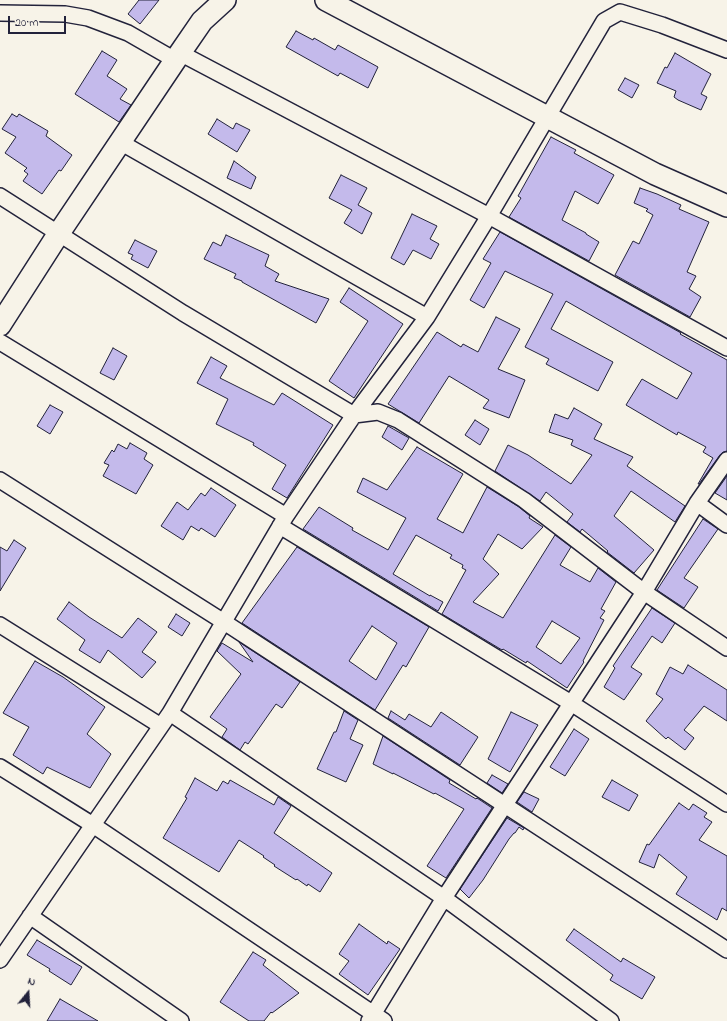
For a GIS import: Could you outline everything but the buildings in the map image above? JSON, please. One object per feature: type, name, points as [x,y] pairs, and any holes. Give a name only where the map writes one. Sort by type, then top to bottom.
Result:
[{"type":"street","points":[[0,325],[59,233],[177,56],[202,21],[225,0]]},
{"type":"street","points":[[326,0],[655,174],[727,206]]},
{"type":"street","points":[[0,960],[170,713],[283,521],[354,416],[427,317],[489,216],[604,21],[620,12],[662,25],[727,50]]},
{"type":"street","points":[[0,13],[65,14],[88,18],[128,33],[177,56],[489,216],[727,348]]},
{"type":"street","points":[[120,142],[427,317]]},
{"type":"street","points":[[0,196],[183,313],[354,416],[378,412],[398,420],[524,500],[644,592],[727,648]]},
{"type":"street","points":[[0,342],[571,703],[727,804]]},
{"type":"street","points":[[0,767],[92,825],[375,1019],[444,898],[644,592],[696,503],[727,460]]},
{"type":"street","points":[[0,480],[224,622],[506,804],[727,950]]},
{"type":"street","points":[[696,503],[727,525]]},
{"type":"street","points":[[0,625],[161,726]]},
{"type":"street","points":[[170,713],[444,898],[611,1021]]},
{"type":"street","points":[[30,916],[181,1021]]}]
